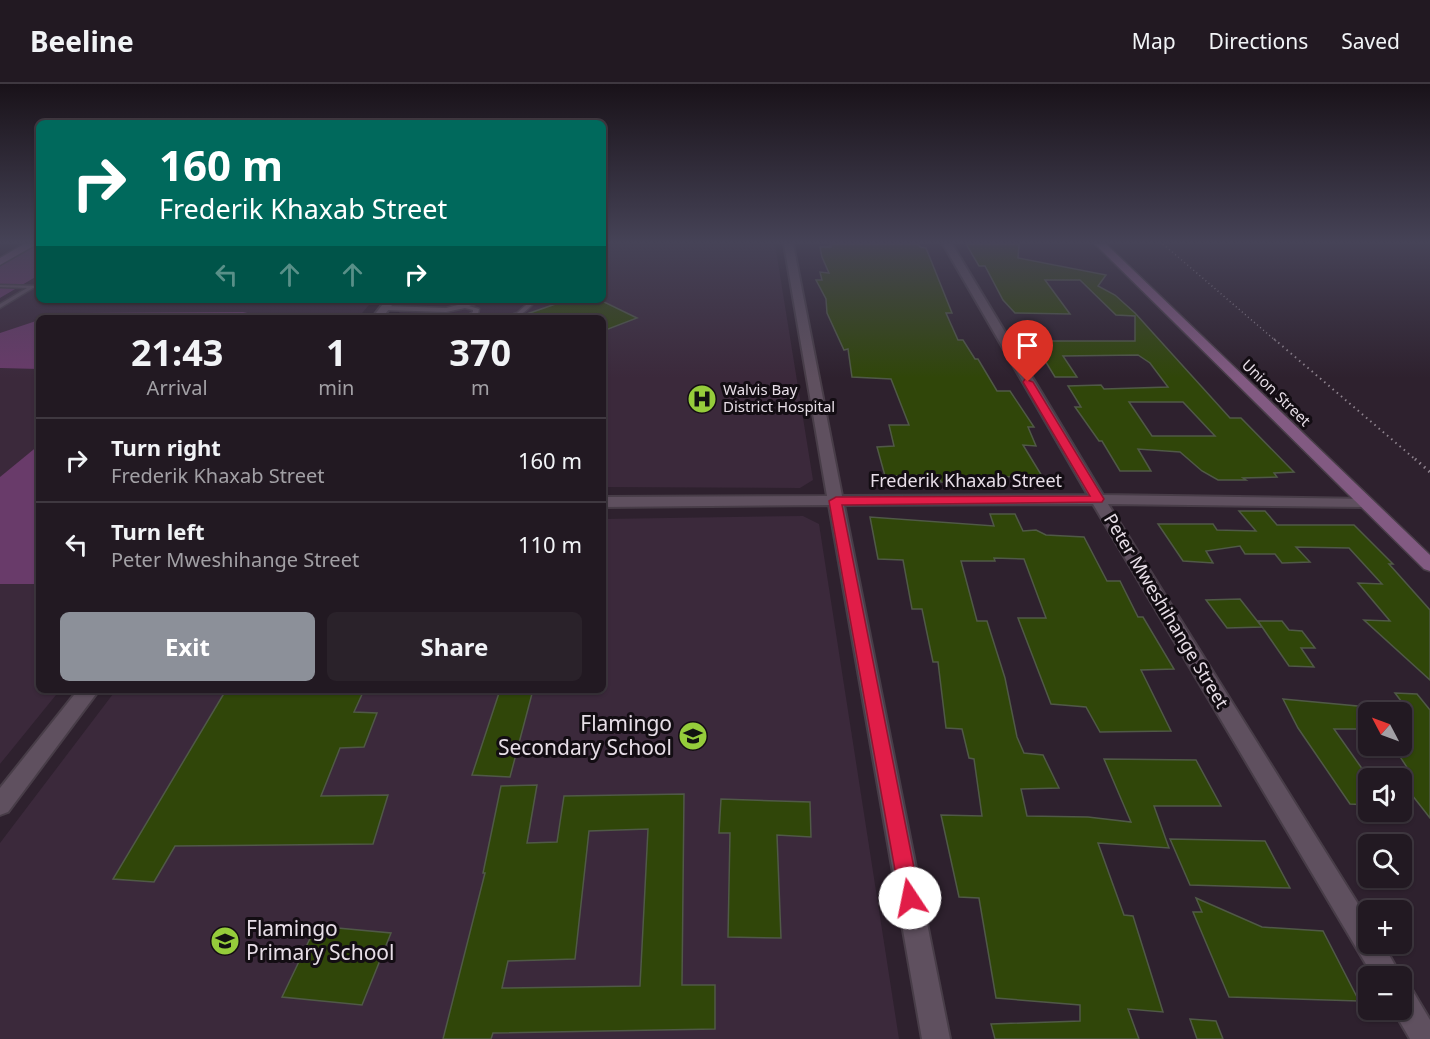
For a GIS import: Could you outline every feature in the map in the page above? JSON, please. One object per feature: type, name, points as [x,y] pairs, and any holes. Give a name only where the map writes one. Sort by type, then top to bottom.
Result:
[{"type":"main road","name":"Union Street","points":[[1146,289],[1430,565]]},
{"type":"street","points":[[796,289],[936,1039]]},
{"type":"street","name":"Peter Mweshihange Street","points":[[973,289],[1098,499],[1382,966]]},
{"type":"street","name":"Frederik Khaxab Street","points":[[606,502],[1098,499],[1365,502]]},
{"type":"street","points":[[0,805],[87,693]]},
{"type":"street","points":[[1412,1016],[1426,1039]]},
{"type":"lane","points":[[0,306],[33,289]]},
{"type":"lane","points":[[388,304],[446,310],[474,303]]},
{"type":"lane","points":[[516,315],[529,305],[527,303]]},
{"type":"lane","points":[[465,306],[476,309],[472,315]]},
{"type":"lane","points":[[444,315],[442,313],[446,310]]},
{"type":"path","points":[[1215,289],[1430,472]]},
{"type":"shaded area","points":[[0,289],[16,289],[0,298]]},
{"type":"shaded area","points":[[16,289],[36,289],[36,303],[370,303],[360,315],[36,315],[36,693],[58,693],[0,764],[0,298]]},
{"type":"shaded area","name":"Walvis Bay District Hospital","points":[[606,289],[782,289],[813,480],[800,488],[606,487],[606,315],[397,315],[407,303],[606,303]]},
{"type":"shaded area","points":[[243,312],[256,315],[65,315],[76,313]]},
{"type":"shaded area","points":[[36,321],[36,369],[0,368],[0,333]]},
{"type":"shaded area","points":[[36,447],[36,584],[0,584],[0,477]]},
{"type":"shaded area","points":[[803,516],[819,524],[899,1039],[0,1039],[0,843],[114,693],[606,693],[606,519]]},
{"type":"building","points":[[821,289],[942,289],[952,313],[946,313],[958,340],[963,340],[975,359],[978,359],[997,391],[1010,391],[1034,427],[1028,427],[1036,446],[1023,445],[1042,476],[991,477],[993,483],[941,482],[939,475],[885,476],[877,447],[894,446],[889,425],[909,425],[891,379],[852,377],[848,349],[844,350],[827,313],[826,299]]},
{"type":"building","points":[[997,289],[1051,289],[1070,314],[1015,313],[1003,300]]},
{"type":"building","points":[[1089,289],[1103,289],[1115,295],[1135,313],[1230,418],[1241,418],[1294,472],[1274,473],[1277,477],[1218,480],[1202,471],[1180,452],[1138,449],[1151,471],[1120,471],[1102,441],[1099,441],[1075,407],[1081,407],[1068,386],[1101,385],[1104,389],[1168,387],[1150,363],[1138,355],[1063,356],[1077,377],[1055,377],[1033,341],[1135,341],[1135,316],[1116,315]],"holes":[[[1129,402],[1183,402],[1215,436],[1152,436]]]},
{"type":"building","points":[[558,303],[606,303],[637,318],[606,330],[606,315],[524,315]]},
{"type":"building","points":[[1239,511],[1265,511],[1277,525],[1354,525],[1393,564],[1389,564],[1430,610],[1430,680],[1364,620],[1390,621],[1358,583],[1382,584],[1349,548],[1296,547],[1310,562],[1282,563],[1275,554],[1245,554],[1240,546],[1206,551],[1213,563],[1183,561],[1158,524],[1213,524],[1217,530],[1256,531]]},
{"type":"building","points":[[990,514],[1015,514],[1023,531],[1036,530],[1046,535],[1084,537],[1107,581],[1120,581],[1138,617],[1143,617],[1174,669],[1141,670],[1171,731],[1100,732],[1086,707],[1051,704],[1018,618],[1046,618],[1024,559],[994,558],[995,561],[961,561],[977,621],[987,621],[1005,678],[1017,737],[1024,753],[1043,755],[1059,788],[1021,789],[1027,816],[1088,817],[1131,822],[1104,759],[1196,760],[1221,806],[1154,806],[1169,848],[1098,843],[1124,915],[1133,916],[1163,1012],[1128,1009],[1139,1039],[995,1039],[991,1024],[1080,1021],[1080,1005],[996,998],[979,898],[959,897],[941,815],[982,816],[974,759],[969,758],[962,729],[946,728],[938,662],[933,662],[922,609],[912,609],[903,560],[878,559],[870,517],[994,526]]},
{"type":"building","points":[[1240,599],[1262,627],[1227,628],[1206,600]]},
{"type":"building","points":[[1258,621],[1282,621],[1289,630],[1302,631],[1315,648],[1301,648],[1314,667],[1289,666]]},
{"type":"building","points":[[224,693],[363,693],[354,712],[377,713],[364,747],[340,748],[321,796],[388,795],[373,844],[175,846],[154,882],[113,879]]},
{"type":"building","points":[[499,693],[532,693],[510,777],[472,775]]},
{"type":"building","points":[[1395,693],[1417,694],[1430,710],[1430,818],[1412,795],[1412,768],[1407,768],[1400,756],[1412,756],[1412,702],[1402,702]]},
{"type":"building","points":[[1283,699],[1358,706],[1358,729],[1334,729],[1362,768],[1358,768],[1358,804],[1350,804],[1298,728]]},
{"type":"building","points":[[537,785],[527,843],[557,842],[564,796],[684,794],[682,985],[715,985],[715,1029],[493,1033],[491,1039],[443,1039],[485,873],[483,873],[501,786]],"holes":[[[648,829],[640,986],[502,988],[508,961],[575,959],[589,831]]]},
{"type":"building","points":[[721,799],[810,802],[811,837],[777,835],[781,938],[728,937],[730,833],[719,833]]},
{"type":"building","points":[[1170,839],[1265,841],[1290,888],[1190,885]]},
{"type":"building","points":[[1196,898],[1262,927],[1323,931],[1358,1001],[1229,997],[1193,912],[1202,912]]},
{"type":"building","points":[[316,926],[391,933],[362,1005],[282,997]]},
{"type":"building","points":[[1190,1019],[1216,1021],[1223,1039],[1197,1039]]},
{"type":"place","name":"Walvis Bay District Hospital","points":[[702,399]]},
{"type":"place","name":"Flamingo Secondary School","points":[[693,736]]},
{"type":"place","name":"Flamingo Primary School","points":[[225,941]]},
{"type":"route","points":[[910,898],[836,501],[1098,499],[1028,382]]}]
